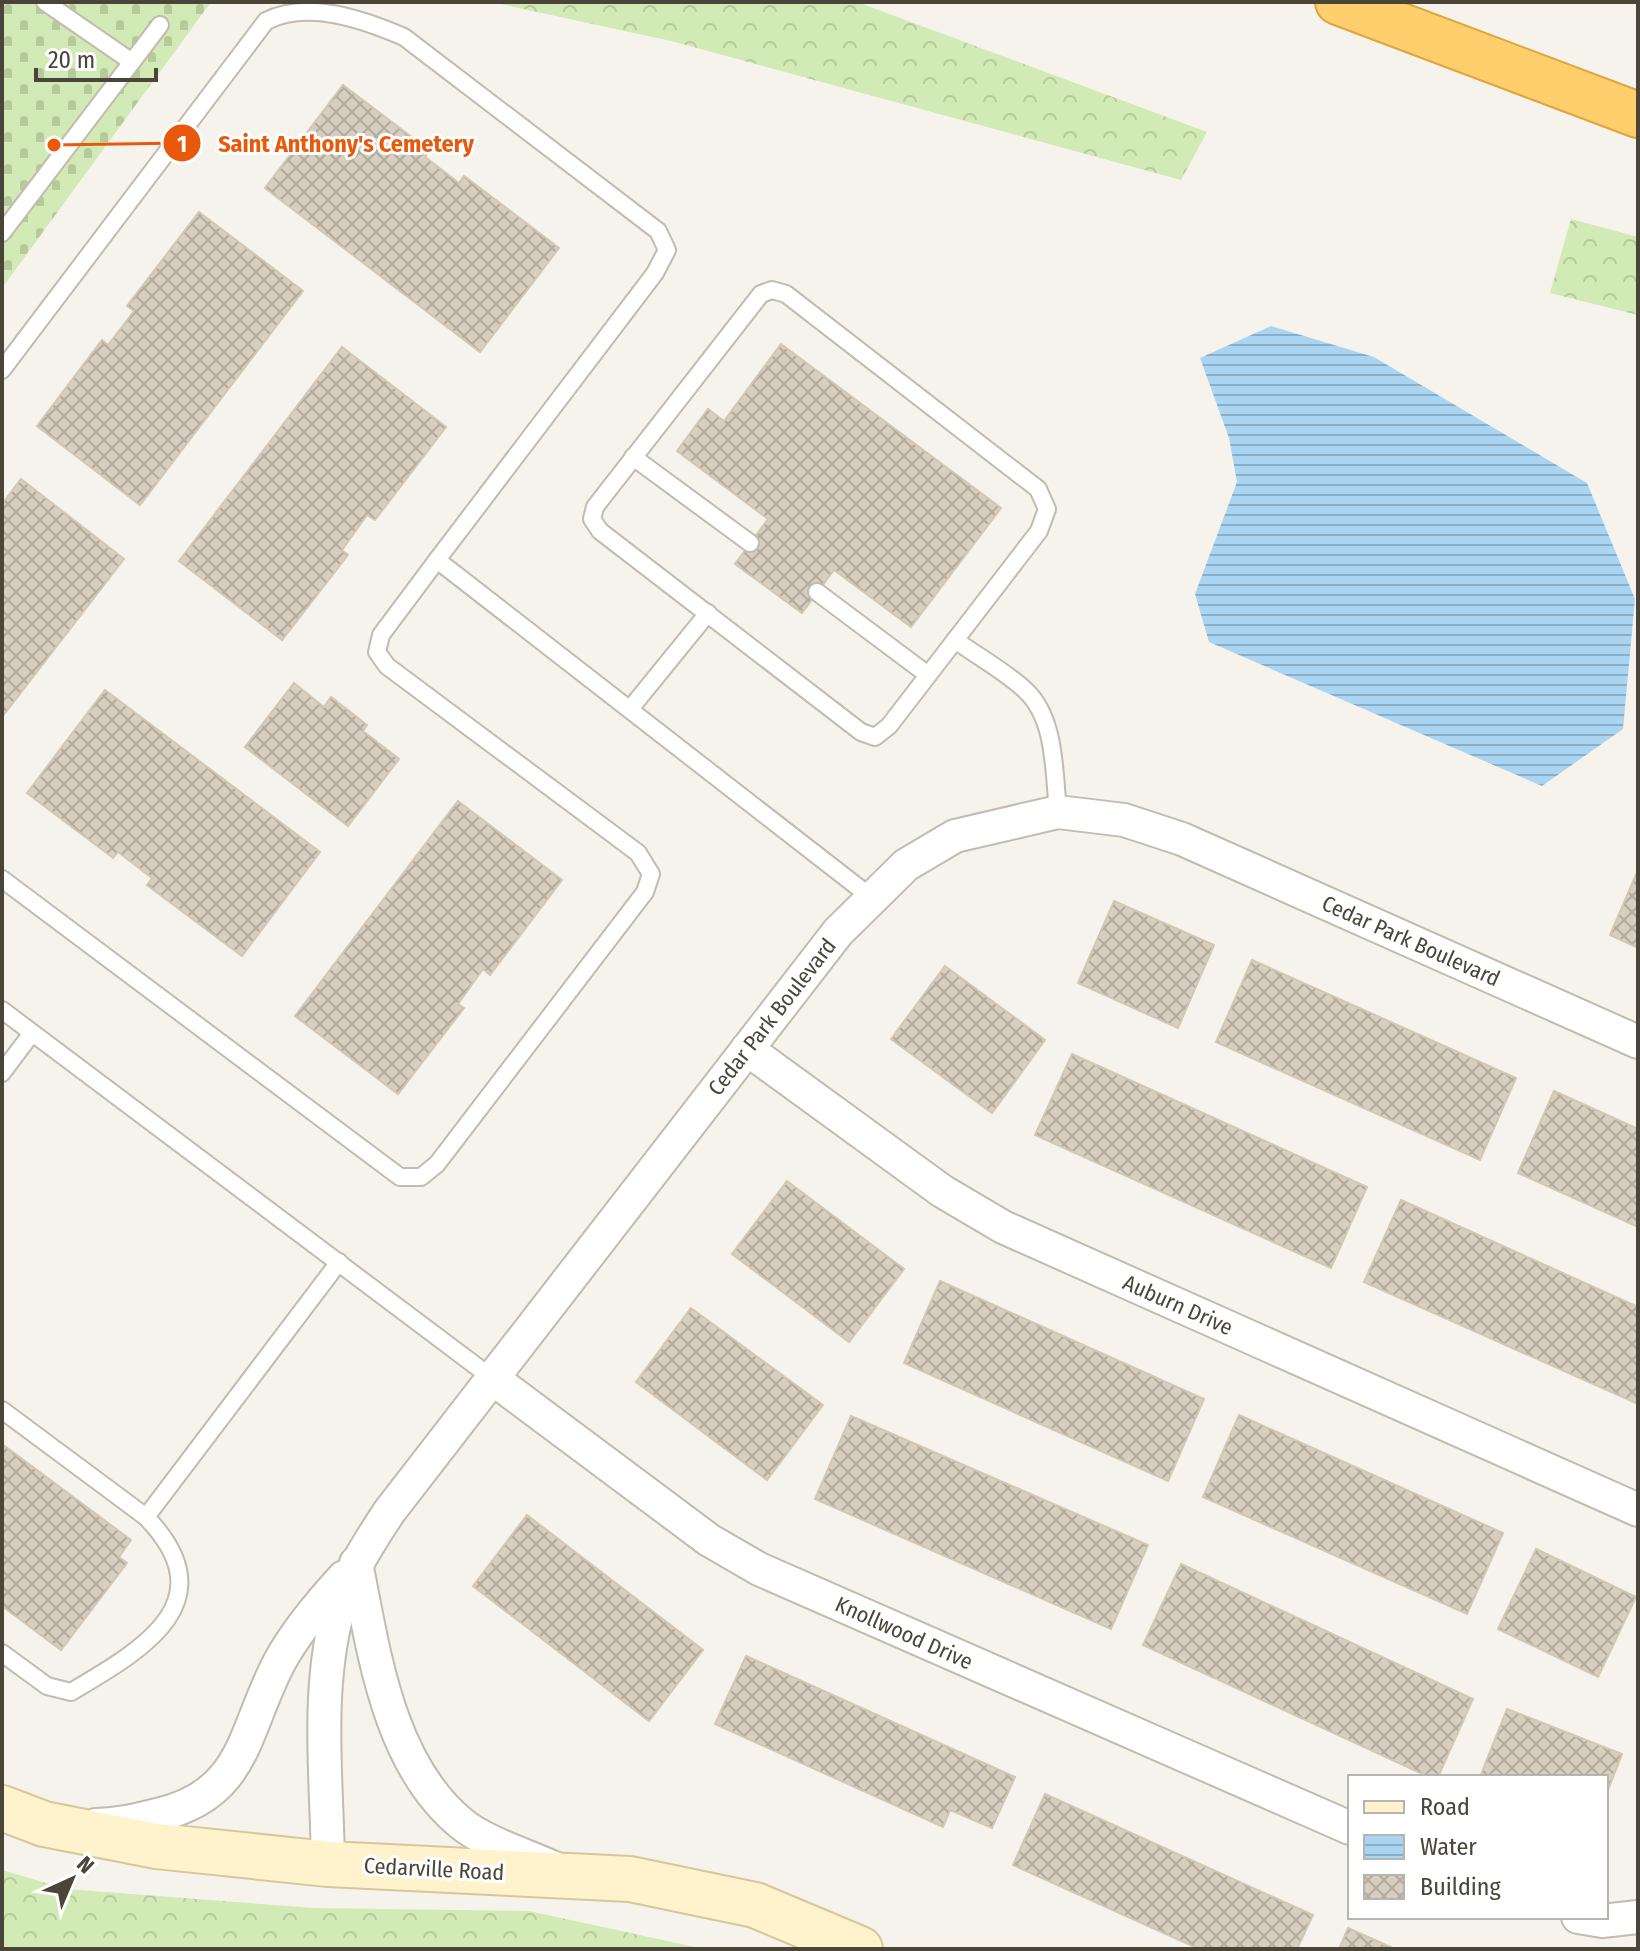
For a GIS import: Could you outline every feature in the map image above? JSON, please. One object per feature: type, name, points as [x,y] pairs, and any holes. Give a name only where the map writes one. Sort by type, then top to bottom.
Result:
[{"type":"highway","points":[[1338,2],[1638,115]]},
{"type":"main road","name":"Cedarville Road","points":[[2,1808],[44,1824],[156,1846],[328,1864],[630,1879],[755,1905],[860,1949]]},
{"type":"street","name":"Cedar Park Boulevard","points":[[328,1864],[326,1676],[337,1614],[356,1563],[389,1512],[838,932],[906,865],[955,836],[1058,812],[1124,820],[1182,839],[1638,1042]]},
{"type":"street","name":"Auburn Drive","points":[[747,1049],[942,1191],[1003,1227],[1638,1510]]},
{"type":"street","name":"Knollwood Drive","points":[[492,1378],[709,1540],[759,1569],[1348,1827]]},
{"type":"street","points":[[44,1824],[113,1825],[181,1810],[207,1796],[228,1777],[248,1741],[280,1661],[314,1609],[356,1563]]},
{"type":"street","points":[[356,1563],[382,1676],[406,1751],[425,1788],[465,1826],[568,1875]]},
{"type":"street","points":[[1590,1919],[1602,1921],[1638,1917]]},
{"type":"lane","points":[[45,2],[132,62]]},
{"type":"lane","points":[[2,370],[266,21],[285,9],[306,8],[404,37],[658,231],[667,250],[655,273],[381,635],[377,652],[387,666],[638,853],[651,874],[645,892],[437,1164],[421,1177],[400,1177],[2,879]]},
{"type":"lane","points":[[2,233],[160,25]]},
{"type":"lane","points":[[772,290],[786,294],[1038,489],[1047,509],[1039,531],[889,726],[875,737],[861,732],[600,531],[592,519],[595,507],[633,457],[761,294],[772,290]]},
{"type":"lane","points":[[633,457],[750,543]]},
{"type":"lane","points":[[437,560],[872,898]]},
{"type":"lane","points":[[817,592],[928,675]]},
{"type":"lane","points":[[630,709],[708,613]]},
{"type":"lane","points":[[955,640],[1026,690],[1041,711],[1048,730],[1058,812]]},
{"type":"lane","points":[[2,1010],[492,1378]]},
{"type":"lane","points":[[2,1073],[32,1033]]},
{"type":"lane","points":[[146,1517],[339,1262]]},
{"type":"lane","points":[[2,1410],[146,1517],[178,1559],[181,1586],[169,1617],[147,1644],[71,1692],[47,1686],[2,1653]]},
{"type":"green space","points":[[2,2],[211,2],[2,288]]},
{"type":"green space","points":[[491,2],[857,2],[1207,132],[1181,180],[671,41]]},
{"type":"green space","points":[[1571,219],[1638,237],[1638,315],[1550,293]]},
{"type":"green space","points":[[2,1870],[66,1889],[314,1908],[529,1911],[704,1949],[2,1949]]},
{"type":"water","points":[[1271,326],[1374,357],[1587,483],[1635,599],[1623,729],[1542,786],[1209,642],[1195,594],[1237,482],[1229,438],[1200,358]]},
{"type":"building","points":[[343,85],[430,151],[425,157],[459,183],[464,176],[559,248],[480,352],[265,188]]},
{"type":"building","points":[[199,212],[303,291],[140,505],[37,426],[102,340],[108,345],[134,311],[127,306]]},
{"type":"building","points":[[781,344],[1001,508],[911,627],[834,570],[802,613],[735,564],[768,519],[677,451],[708,409],[724,421]]},
{"type":"building","points":[[342,347],[446,427],[375,520],[367,515],[342,550],[348,555],[282,640],[179,561]]},
{"type":"building","points":[[21,479],[124,559],[2,717],[2,504]]},
{"type":"building","points":[[294,683],[324,707],[331,697],[367,725],[363,731],[399,759],[348,826],[245,747]]},
{"type":"building","points":[[105,690],[320,852],[242,956],[147,885],[152,878],[118,852],[113,858],[27,793]]},
{"type":"building","points":[[458,801],[562,880],[490,975],[483,969],[458,1004],[464,1008],[398,1094],[295,1016]]},
{"type":"building","points":[[1638,870],[1638,948],[1610,935]]},
{"type":"building","points":[[1114,901],[1214,945],[1178,1028],[1078,983]]},
{"type":"building","points":[[1252,960],[1516,1078],[1480,1160],[1216,1042]]},
{"type":"building","points":[[945,966],[1045,1040],[992,1113],[891,1039]]},
{"type":"building","points":[[1072,1054],[1367,1187],[1331,1268],[1035,1135]]},
{"type":"building","points":[[1554,1091],[1638,1129],[1638,1227],[1518,1173]]},
{"type":"building","points":[[787,1181],[904,1269],[849,1342],[732,1254]]},
{"type":"building","points":[[1401,1200],[1638,1307],[1638,1404],[1364,1282]]},
{"type":"building","points":[[940,1281],[1204,1399],[1168,1481],[904,1363]]},
{"type":"building","points":[[691,1308],[823,1405],[767,1480],[636,1382]]},
{"type":"building","points":[[1239,1415],[1503,1533],[1467,1614],[1203,1497]]},
{"type":"building","points":[[851,1416],[1148,1545],[1111,1629],[815,1499]]},
{"type":"building","points":[[2,1444],[131,1540],[119,1557],[127,1563],[61,1650],[2,1606]]},
{"type":"building","points":[[527,1515],[703,1650],[649,1721],[473,1586]]},
{"type":"building","points":[[1536,1549],[1636,1597],[1598,1677],[1498,1629]]},
{"type":"building","points":[[1181,1564],[1473,1699],[1439,1775],[1425,1775],[1143,1645]]},
{"type":"building","points":[[746,1656],[1015,1777],[992,1828],[950,1810],[943,1827],[715,1724]]},
{"type":"building","points":[[1507,1709],[1622,1754],[1608,1790],[1608,1775],[1481,1775]]},
{"type":"building","points":[[1045,1794],[1313,1915],[1297,1949],[1199,1949],[1013,1865]]},
{"type":"building","points":[[1348,1928],[1395,1949],[1339,1949]]},
{"type":"place","name":"Saint Anthony's Cemetery","points":[[54,145]]}]
